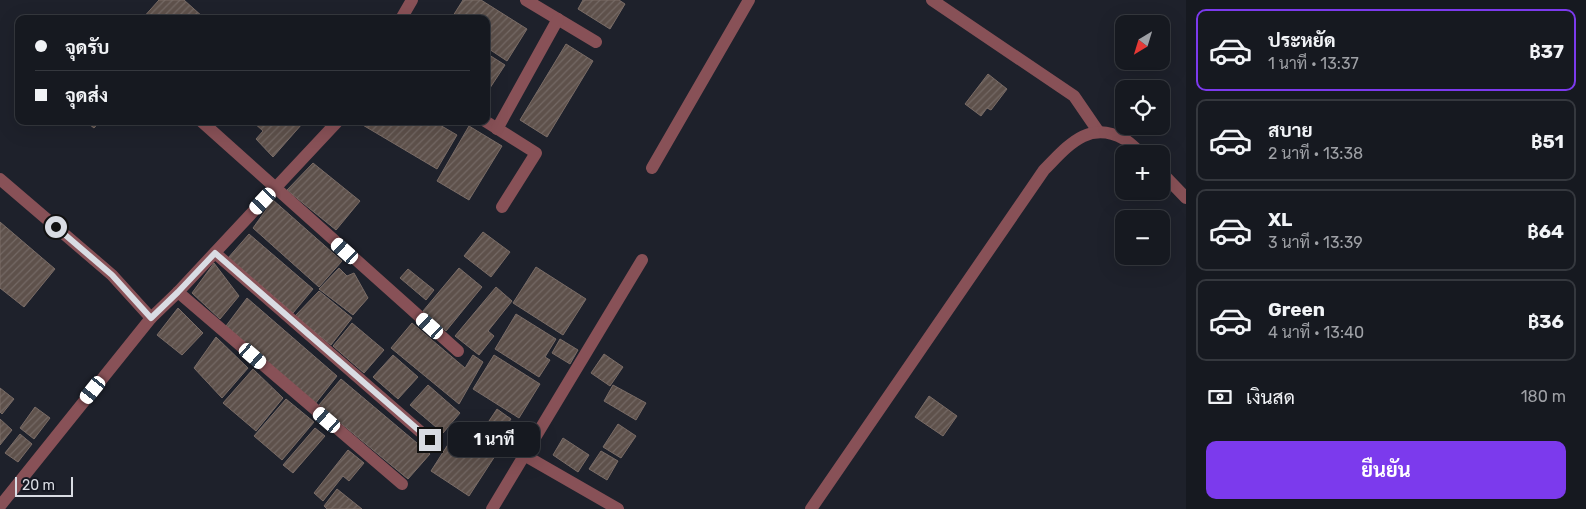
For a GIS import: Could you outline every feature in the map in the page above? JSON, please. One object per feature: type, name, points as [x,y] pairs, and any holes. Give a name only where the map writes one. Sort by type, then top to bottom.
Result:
[{"type":"street","points":[[403,15],[412,0]]},
{"type":"street","points":[[526,0],[596,42]]},
{"type":"street","points":[[652,168],[749,0]]},
{"type":"street","points":[[932,0],[1074,96],[1098,131]]},
{"type":"street","points":[[497,129],[558,19]]},
{"type":"street","points":[[490,124],[536,153],[502,207]]},
{"type":"street","points":[[205,125],[458,351]]},
{"type":"street","points":[[0,506],[151,318],[178,292],[334,125]]},
{"type":"street","points":[[811,509],[1044,170],[1069,145],[1082,136],[1098,131],[1111,133],[1125,139],[1132,145]]},
{"type":"street","points":[[0,179],[112,275],[151,318]]},
{"type":"street","points":[[1170,181],[1186,198]]},
{"type":"street","points":[[215,253],[430,440]]},
{"type":"street","points":[[492,509],[642,260]]},
{"type":"street","points":[[178,292],[402,484]]},
{"type":"street","points":[[524,455],[618,509]]},
{"type":"building","points":[[159,0],[184,0],[201,15],[146,15]]},
{"type":"building","points":[[463,0],[481,0],[527,29],[507,61],[490,50],[490,15],[454,15]]},
{"type":"building","points":[[583,0],[619,0],[625,4],[610,29],[578,9]]},
{"type":"building","points":[[566,44],[593,61],[547,137],[520,120]]},
{"type":"building","points":[[490,56],[505,65],[490,88]]},
{"type":"building","points":[[988,74],[1007,89],[991,110],[987,108],[981,116],[965,104]]},
{"type":"building","points":[[256,125],[301,125],[273,157],[256,139],[263,131]]},
{"type":"building","points":[[363,125],[440,125],[457,135],[437,169]]},
{"type":"building","points":[[469,126],[502,146],[469,200],[437,181]]},
{"type":"building","points":[[313,163],[360,201],[336,230],[287,190]]},
{"type":"building","points":[[273,200],[342,261],[319,287],[253,228]]},
{"type":"building","points":[[0,222],[55,269],[24,307],[0,288]]},
{"type":"building","points":[[483,232],[510,252],[491,277],[464,256]]},
{"type":"building","points":[[249,234],[313,289],[293,313],[228,258]]},
{"type":"building","points":[[214,263],[239,296],[220,319],[192,293]]},
{"type":"building","points":[[536,267],[586,299],[563,335],[513,303]]},
{"type":"building","points":[[339,268],[347,276],[354,273],[368,298],[353,315],[319,289]]},
{"type":"building","points":[[459,268],[482,287],[446,331],[423,311]]},
{"type":"building","points":[[408,269],[434,290],[426,300],[400,278]]},
{"type":"building","points":[[496,287],[512,301],[488,331],[494,336],[479,355],[455,336]]},
{"type":"building","points":[[319,291],[352,318],[331,345],[295,316]]},
{"type":"building","points":[[247,298],[337,376],[315,404],[226,326]]},
{"type":"building","points":[[178,308],[203,333],[182,355],[157,335]]},
{"type":"building","points":[[516,314],[556,339],[545,357],[550,360],[539,377],[495,349]]},
{"type":"building","points":[[352,323],[384,350],[364,373],[333,346]]},
{"type":"building","points":[[412,323],[465,368],[473,355],[483,362],[459,404],[391,348]]},
{"type":"building","points":[[216,337],[248,368],[222,398],[194,368]]},
{"type":"building","points":[[560,339],[578,350],[570,364],[552,353]]},
{"type":"building","points":[[604,354],[623,367],[610,386],[591,373]]},
{"type":"building","points":[[393,355],[418,377],[398,399],[373,377]]},
{"type":"building","points":[[494,355],[540,384],[519,418],[473,389]]},
{"type":"building","points":[[253,369],[283,398],[256,431],[223,403]]},
{"type":"building","points":[[341,379],[430,454],[408,479],[319,405]]},
{"type":"building","points":[[428,385],[460,413],[443,433],[410,405]]},
{"type":"building","points":[[613,385],[646,403],[636,420],[604,401]]},
{"type":"building","points":[[0,388],[14,399],[2,414],[0,412]]},
{"type":"building","points":[[929,396],[957,416],[943,436],[915,417]]},
{"type":"building","points":[[286,399],[314,422],[282,460],[254,436]]},
{"type":"building","points":[[35,407],[50,418],[34,439],[20,428]]},
{"type":"building","points":[[497,409],[511,419],[497,440],[483,430]]},
{"type":"building","points":[[0,419],[12,430],[0,445]]},
{"type":"building","points":[[519,422],[531,430],[517,452],[505,444]]},
{"type":"building","points":[[618,424],[636,436],[621,458],[603,447]]},
{"type":"building","points":[[315,428],[325,436],[293,473],[283,465]]},
{"type":"building","points":[[456,432],[495,456],[469,496],[431,471]]},
{"type":"building","points":[[20,434],[32,444],[18,462],[5,453]]},
{"type":"building","points":[[563,438],[589,455],[578,472],[553,455]]},
{"type":"building","points":[[348,450],[364,463],[349,481],[343,476],[323,501],[314,493]]},
{"type":"building","points":[[601,451],[618,461],[607,480],[589,469]]},
{"type":"building","points":[[337,489],[362,509],[327,509],[324,506]]},
{"type":"route","points":[[56,227],[112,275],[151,318],[215,253],[430,440]]}]
